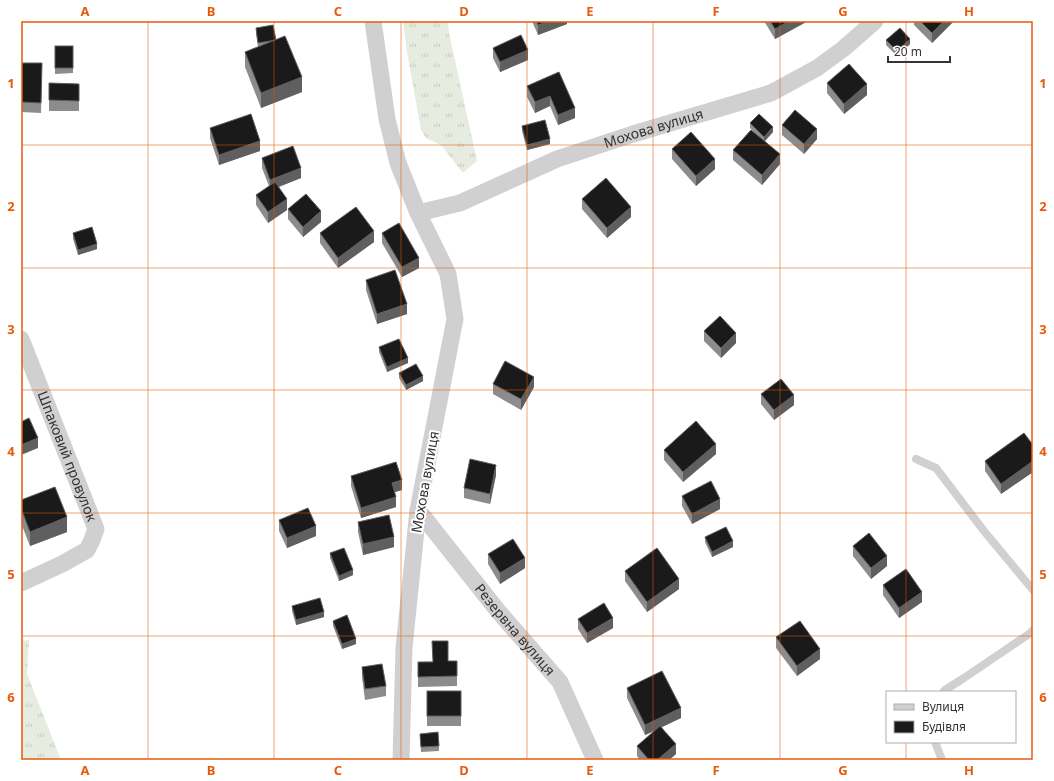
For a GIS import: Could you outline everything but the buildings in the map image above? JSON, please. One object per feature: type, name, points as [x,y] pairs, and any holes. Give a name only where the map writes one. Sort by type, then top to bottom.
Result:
[{"type":"street","name":"Мохова вулиця","points":[[373,21],[387,119],[398,163],[418,214],[448,274],[455,319],[418,510],[404,648],[401,760]]},
{"type":"street","name":"Мохова вулиця","points":[[418,214],[460,203],[557,159],[633,134],[771,94],[817,68],[843,49],[875,21]]},
{"type":"street","name":"Шпаковий провулок","points":[[21,338],[96,529],[87,550],[21,584]]},
{"type":"street","name":"Резервна вулиця","points":[[418,510],[498,611],[560,682],[595,760]]},
{"type":"lane","points":[[916,459],[936,468],[984,532],[1033,590]]},
{"type":"lane","points":[[944,691],[1033,630]]},
{"type":"lane","points":[[935,743],[942,760]]},
{"type":"green space","points":[[403,21],[448,21],[449,33],[477,161],[463,173],[441,145],[426,138],[421,130]]},
{"type":"green space","points":[[29,640],[27,674],[61,760],[21,760],[21,641]]}]
